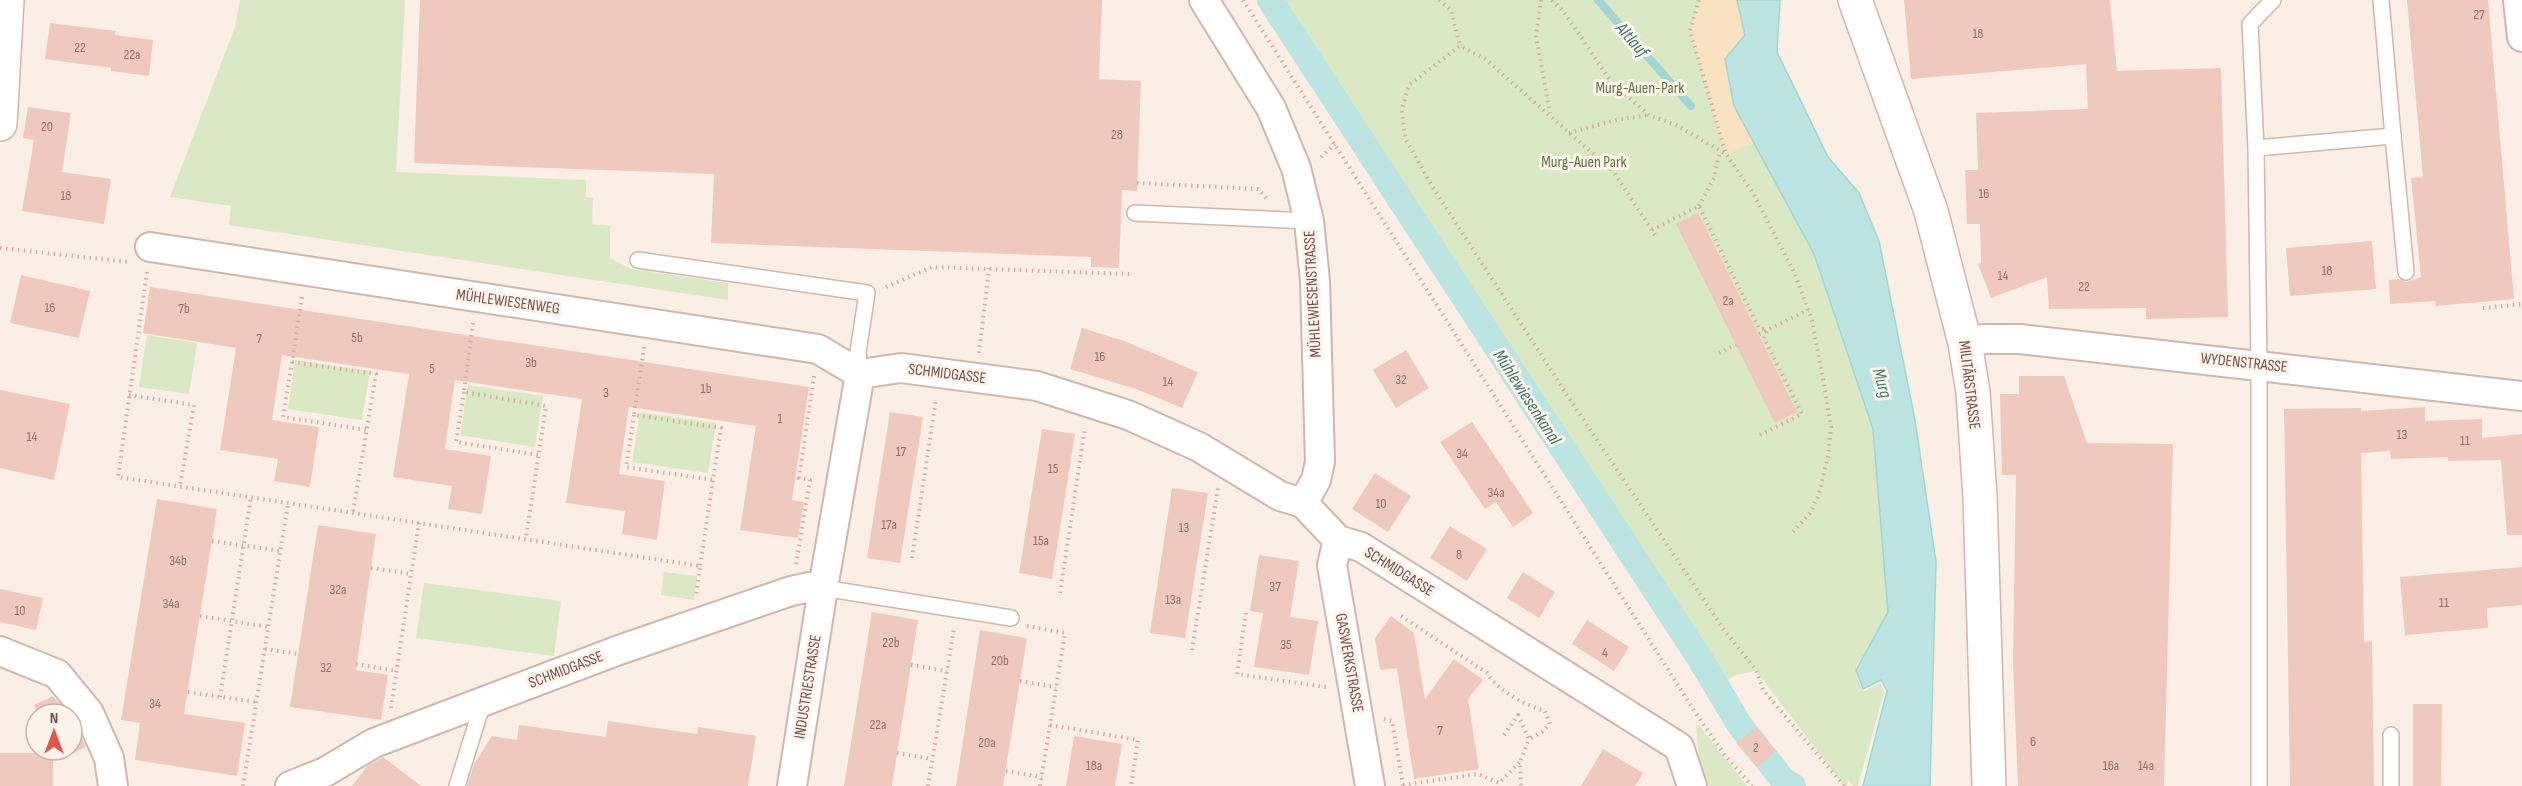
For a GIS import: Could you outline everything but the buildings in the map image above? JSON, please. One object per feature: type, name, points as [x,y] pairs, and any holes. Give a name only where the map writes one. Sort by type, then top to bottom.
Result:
[{"type":"street","points":[[0,124],[7,0]]},
{"type":"street","name":"MÜHLEWIESENSTRASSE","points":[[1204,0],[1271,108],[1296,168],[1298,220],[1315,281],[1320,462],[1316,480],[1304,502]]},
{"type":"street","name":"MILITÄRSTRASSE","points":[[1856,0],[1931,211],[1965,343],[1973,392],[1980,497],[1989,786]]},
{"type":"street","points":[[2518,0],[2522,37]]},
{"type":"street","name":"MÜHLEWIESENWEG","points":[[149,256],[306,272],[818,349],[860,374]]},
{"type":"street","name":"WYDENSTRASSE","points":[[1965,343],[2007,338],[2259,364],[2522,396]]},
{"type":"street","name":"SCHMIDGASSE","points":[[860,374],[902,368],[1037,386],[1128,415],[1199,447],[1280,496],[1304,502],[1338,540],[1361,547],[1679,747],[1692,786]]},
{"type":"street","points":[[823,588],[860,374]]},
{"type":"street","name":"GASWERKSTRASSE","points":[[1338,540],[1332,565],[1370,786]]},
{"type":"street","name":"SCHMIDGASSE","points":[[290,786],[325,772],[374,743],[619,650],[791,591],[810,587],[823,588]]},
{"type":"street","name":"INDUSTRIESTRASSE","points":[[792,786],[823,588]]},
{"type":"street","points":[[0,651],[57,674],[89,713],[109,758],[113,786]]},
{"type":"lane","points":[[2259,786],[2259,364],[2256,148],[2250,24],[2273,0]]},
{"type":"lane","points":[[2381,0],[2406,272]]},
{"type":"lane","points":[[2256,148],[2393,136]]},
{"type":"lane","points":[[1136,213],[1298,220]]},
{"type":"lane","points":[[638,260],[867,293],[858,352],[860,374]]},
{"type":"lane","points":[[823,588],[1011,618]]},
{"type":"lane","points":[[457,786],[483,702]]},
{"type":"lane","points":[[2391,735],[2391,786]]},
{"type":"path","points":[[1243,0],[1695,712],[1724,754],[1752,786]]},
{"type":"path","points":[[1439,0],[1451,10],[1460,46],[1485,59],[1613,171],[1653,232],[1698,206],[1714,178],[1720,151]]},
{"type":"path","points":[[1541,0],[1536,36],[1550,114]]},
{"type":"path","points":[[1552,0],[1564,12],[1612,84],[1649,115],[1676,125],[1726,154]]},
{"type":"path","points":[[1699,0],[1690,31],[1726,154],[1753,193],[1774,231],[1812,320],[1831,427],[1828,456],[1819,494],[1810,513],[1793,532]]},
{"type":"path","points":[[1460,46],[1409,85],[1402,109],[1405,138],[1432,186],[1569,398],[1724,630],[1756,670],[1763,690],[1844,786]]},
{"type":"path","points":[[1569,133],[1616,120],[1649,115]]},
{"type":"path","points":[[1137,183],[1258,189],[1298,220]]},
{"type":"path","points":[[1698,206],[1759,328],[1767,330]]},
{"type":"path","points":[[0,248],[149,256],[118,477],[700,566]]},
{"type":"path","points":[[867,293],[932,267],[1130,274]]},
{"type":"path","points":[[976,378],[989,268]]},
{"type":"path","points":[[306,272],[283,417],[367,430]]},
{"type":"path","points":[[477,298],[456,442],[539,455]]},
{"type":"path","points":[[2483,308],[2522,304]]},
{"type":"path","points":[[1759,334],[1808,310]]},
{"type":"path","points":[[648,323],[626,467],[714,480]]},
{"type":"path","points":[[1760,435],[1802,414],[1764,338],[1767,330]]},
{"type":"path","points":[[1719,353],[1736,345]]},
{"type":"path","points":[[791,591],[810,480],[799,478],[818,349]]},
{"type":"path","points":[[292,362],[376,374],[353,512]]},
{"type":"path","points":[[912,558],[940,373]]},
{"type":"path","points":[[464,392],[546,406],[526,538]]},
{"type":"path","points":[[129,396],[194,405],[180,486]]},
{"type":"path","points":[[1060,593],[1089,402]]},
{"type":"path","points":[[634,415],[721,428],[696,596],[707,598]]},
{"type":"path","points":[[1192,650],[1222,461]]},
{"type":"path","points":[[220,697],[251,497]]},
{"type":"path","points":[[243,786],[288,502]]},
{"type":"path","points":[[387,738],[419,522]]},
{"type":"path","points":[[212,541],[281,551]]},
{"type":"path","points":[[371,567],[411,574]]},
{"type":"path","points":[[928,786],[957,610]]},
{"type":"path","points":[[1246,613],[1237,674],[1330,688]]},
{"type":"path","points":[[200,616],[268,627]]},
{"type":"path","points":[[1401,616],[1487,673],[1492,682],[1530,706],[1545,711],[1550,724],[1542,732],[1529,739],[1520,762],[1499,783],[1478,774],[1403,784]]},
{"type":"path","points":[[1011,618],[1016,624],[1065,633],[1040,786]]},
{"type":"path","points":[[265,649],[298,654]]},
{"type":"path","points":[[356,664],[397,671]]},
{"type":"path","points":[[911,665],[947,671]]},
{"type":"path","points":[[1020,681],[1056,687]]},
{"type":"path","points":[[188,692],[256,702]]},
{"type":"path","points":[[1504,735],[1518,715],[1529,739]]},
{"type":"path","points":[[1050,725],[1138,740],[1131,786]]},
{"type":"path","points":[[897,753],[932,759]]},
{"type":"path","points":[[1520,762],[1521,786]]},
{"type":"path","points":[[1006,771],[1042,777]]},
{"type":"green space","points":[[240,0],[405,0],[396,172],[586,180],[586,197],[593,198],[592,224],[610,226],[610,258],[631,269],[728,283],[728,300],[229,225],[231,206],[170,197],[235,27]]},
{"type":"green space","name":"Murg-Auen-Park","points":[[1266,0],[1737,0],[1734,106],[1814,254],[1873,429],[1888,613],[1856,667],[1856,674],[1863,692],[1880,683],[1884,692],[1858,786],[1853,786],[1848,780],[1847,786],[1844,786],[1756,671],[1736,675],[1709,692],[1695,661],[1353,117]]},
{"type":"green space","points":[[147,335],[197,343],[189,394],[139,387]]},
{"type":"green space","points":[[295,360],[370,371],[362,420],[288,409]]},
{"type":"green space","points":[[468,385],[543,396],[535,447],[460,435]]},
{"type":"green space","points":[[640,412],[716,423],[708,473],[632,462]]},
{"type":"green space","points":[[664,572],[697,576],[694,600],[661,595]]},
{"type":"green space","points":[[424,583],[561,601],[554,656],[416,638]]},
{"type":"green space","points":[[1699,725],[1747,786],[1709,786],[1699,758],[1696,726]]},
{"type":"sand","points":[[1699,0],[1744,0],[1745,35],[1739,57],[1754,143],[1726,154],[1690,31]]},
{"type":"water","name":"Murg","points":[[1737,0],[1780,0],[1777,52],[1828,157],[1859,193],[1879,241],[1915,420],[1936,562],[1930,786],[1863,786],[1887,691],[1881,680],[1863,689],[1856,670],[1888,612],[1873,429],[1814,254],[1734,106],[1725,59],[1745,35]]},
{"type":"waterway","name":"Mühlewiesenkanal","points":[[1270,0],[1700,659],[1739,724],[1783,780],[1793,786]]},
{"type":"waterway","name":"Altlauf","points":[[1598,0],[1691,106]]},
{"type":"park label","name":"Murg-Auen Park","points":[[1584,162]]}]
